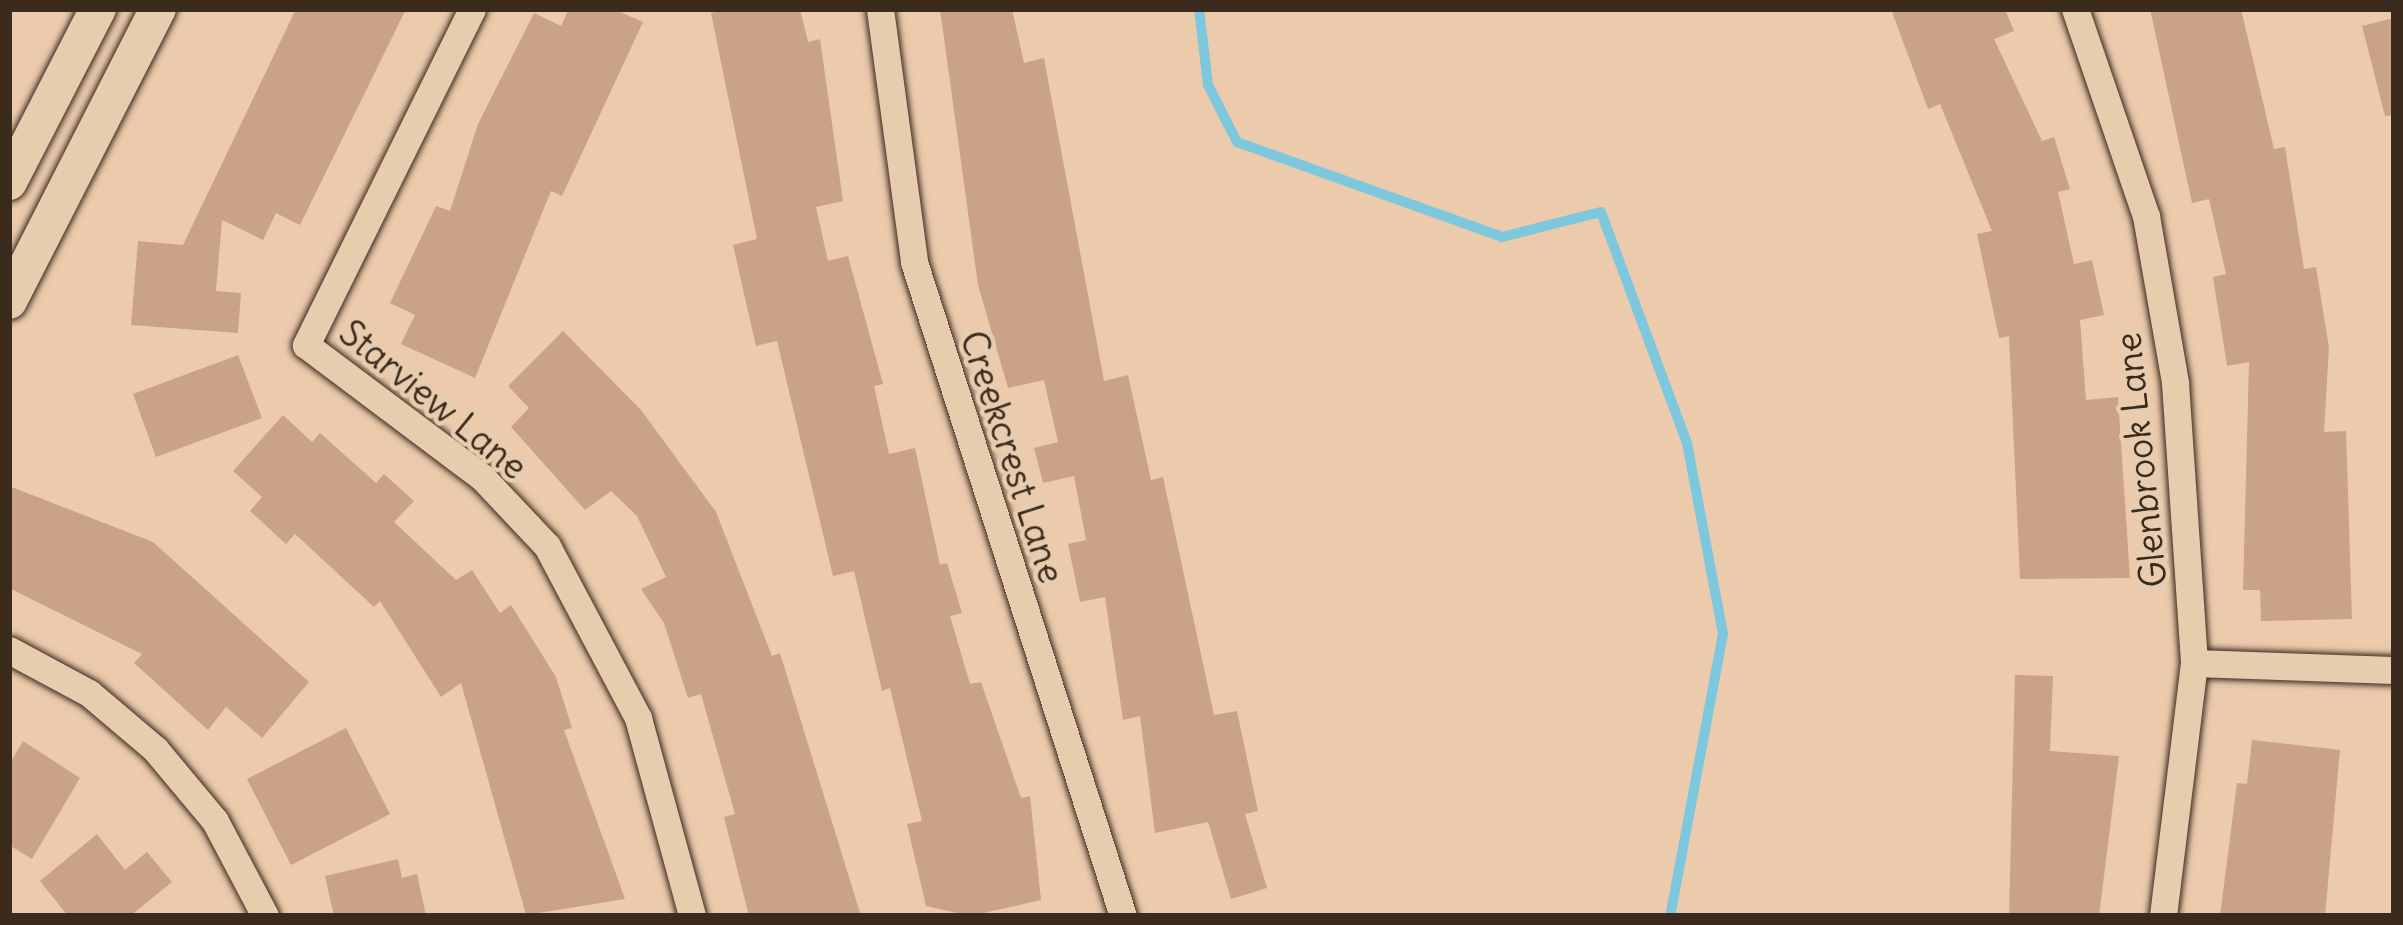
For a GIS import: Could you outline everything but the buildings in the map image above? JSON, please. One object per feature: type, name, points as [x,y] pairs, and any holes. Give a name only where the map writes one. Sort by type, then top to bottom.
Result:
[{"type":"street","points":[[9,182],[98,9]]},
{"type":"street","points":[[9,301],[158,9]]},
{"type":"street","name":"Starview Lane","points":[[472,9],[306,345],[482,477],[547,546],[638,718],[692,916]]},
{"type":"street","name":"Creekcrest Lane","points":[[880,9],[914,262],[1124,916]]},
{"type":"street","name":"Glenbrook Lane","points":[[2075,9],[2146,215],[2175,383],[2194,663],[2163,916]]},
{"type":"street","points":[[9,650],[89,693],[154,749],[215,821],[265,916]]},
{"type":"street","points":[[2194,663],[2394,670]]},
{"type":"waterway","points":[[1199,9],[1208,85],[1237,142],[1502,237],[1601,212],[1687,443],[1723,634],[1670,916]]}]
